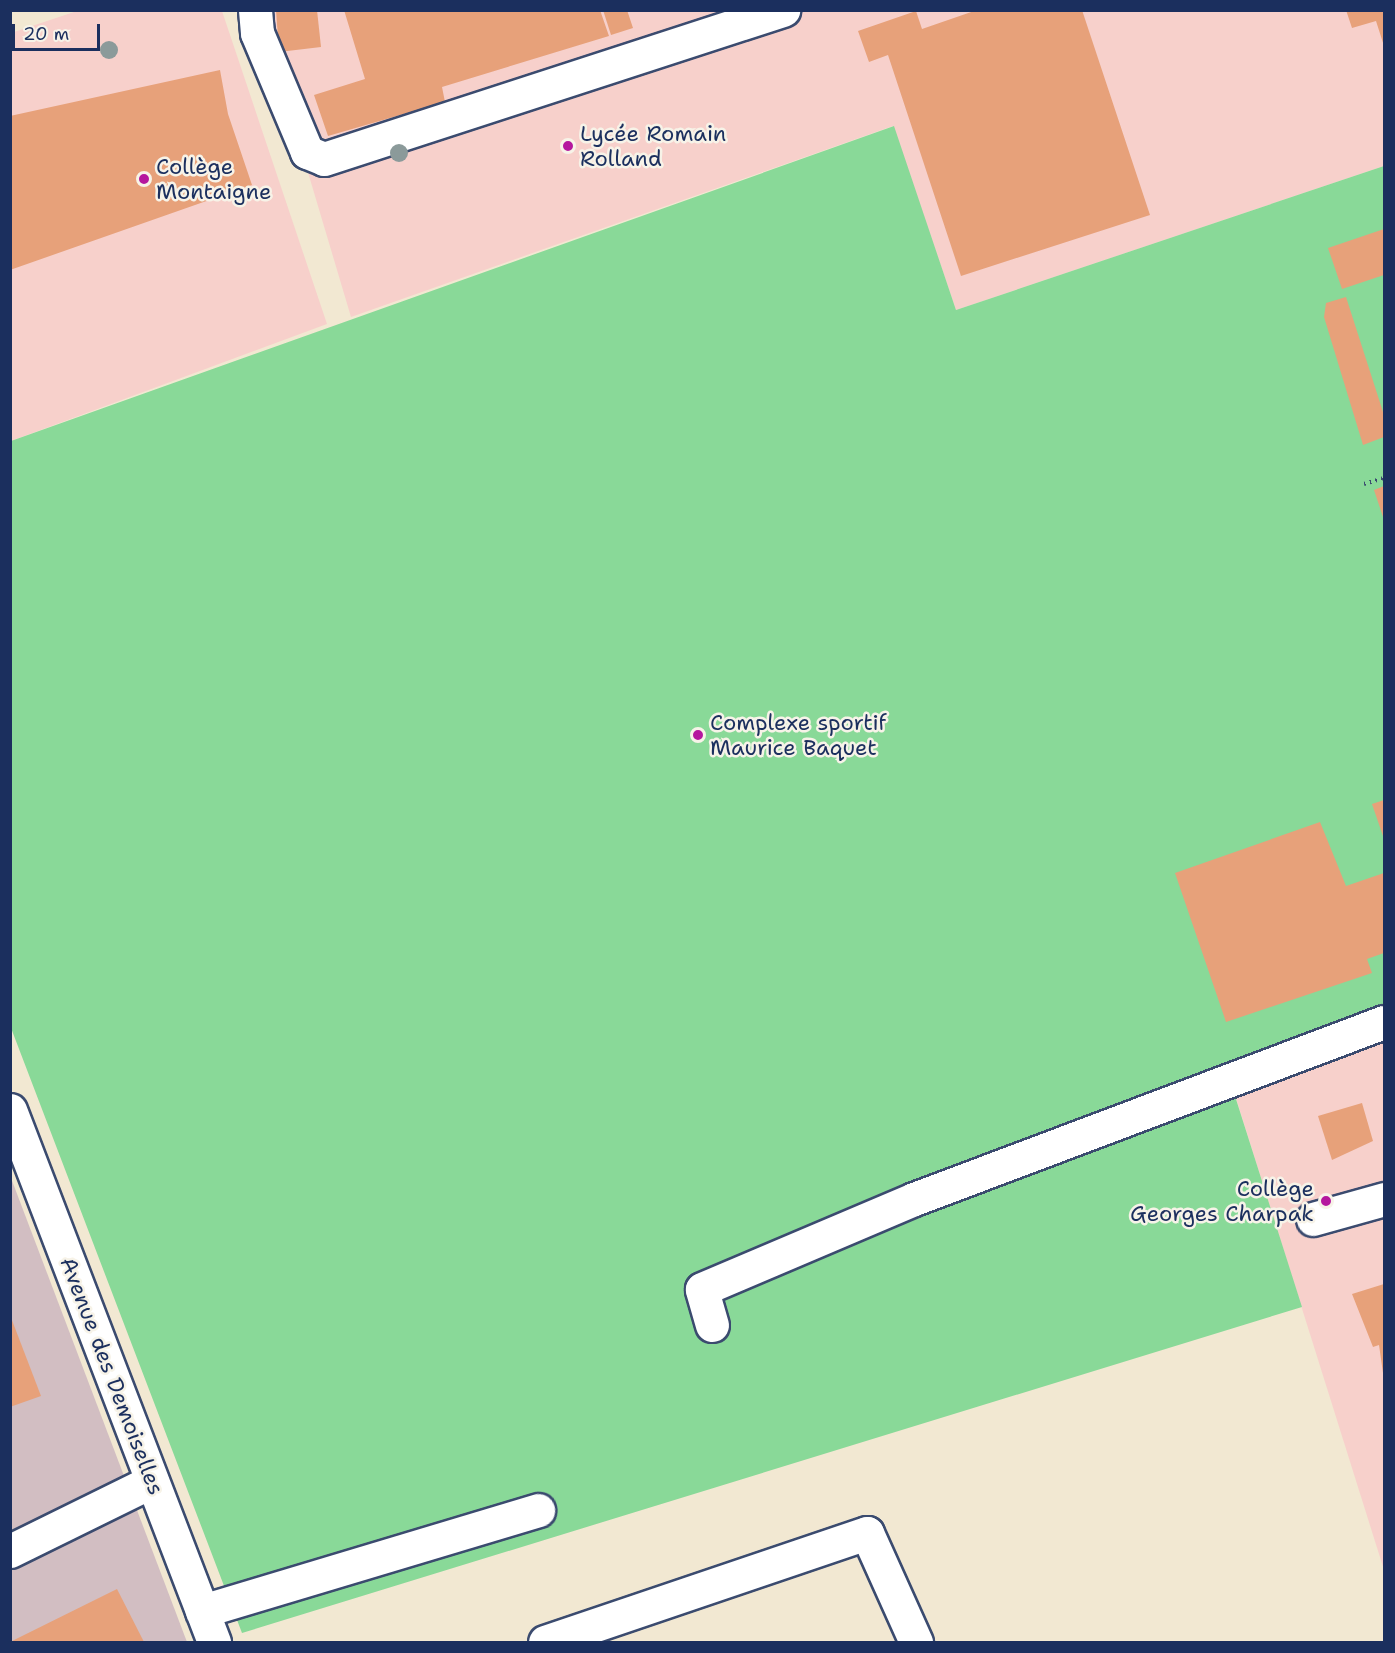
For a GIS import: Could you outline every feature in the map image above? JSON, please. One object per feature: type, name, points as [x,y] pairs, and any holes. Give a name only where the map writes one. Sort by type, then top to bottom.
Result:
[{"type":"street","points":[[255,10],[256,33],[308,152],[324,159],[783,10]]},
{"type":"street","points":[[712,1325],[702,1288],[914,1198],[1384,1022]]},
{"type":"street","name":"Avenue des Demoiselles","points":[[10,1110],[214,1642]]},
{"type":"street","points":[[1313,1219],[1384,1199]]},
{"type":"street","points":[[10,1551],[152,1481]]},
{"type":"street","points":[[202,1611],[538,1510]]},
{"type":"street","points":[[545,1642],[867,1533],[916,1642]]},
{"type":"path","points":[[1364,484],[1384,478]]},
{"type":"shaded area","name":"Collège Montaigne","points":[[77,11],[222,11],[327,324],[11,441],[11,33]]},
{"type":"shaded area","name":"Lycée Romain Rolland","points":[[260,11],[1384,11],[1384,166],[956,310],[893,126],[351,317]]},
{"type":"shaded area","name":"Collège Georges Charpak","points":[[1384,1039],[1384,1570],[1235,1095]]},
{"type":"shaded area","points":[[11,1178],[187,1642],[11,1642]]},
{"type":"green space","name":"Complexe sportif Maurice Baquet","points":[[894,126],[956,310],[1384,166],[1384,1039],[1235,1096],[1302,1307],[242,1633],[11,1028],[11,441]]},
{"type":"building","points":[[276,10],[317,10],[321,47],[279,52]]},
{"type":"building","points":[[344,10],[600,10],[609,36],[442,87],[445,102],[328,136],[314,95],[365,79]]},
{"type":"building","points":[[603,10],[627,10],[633,28],[611,35]]},
{"type":"building","points":[[977,10],[1082,10],[1150,215],[961,276],[888,55],[869,62],[858,31],[916,11],[922,29]]},
{"type":"building","points":[[1346,10],[1384,10],[1384,46],[1376,21],[1352,28]]},
{"type":"building","points":[[220,70],[228,114],[252,185],[10,270],[10,116]]},
{"type":"building","points":[[1384,229],[1384,275],[1342,289],[1328,248]]},
{"type":"building","points":[[1346,297],[1384,415],[1384,437],[1363,445],[1324,317],[1326,303]]},
{"type":"building","points":[[1384,486],[1384,520],[1374,490]]},
{"type":"building","points":[[1384,800],[1384,839],[1372,804]]},
{"type":"building","points":[[1320,822],[1346,886],[1384,873],[1384,953],[1367,959],[1372,973],[1226,1022],[1175,873]]},
{"type":"building","points":[[1362,1103],[1373,1141],[1332,1160],[1318,1116]]},
{"type":"building","points":[[1384,1284],[1384,1380],[1379,1345],[1373,1347],[1352,1294]]},
{"type":"building","points":[[10,1315],[41,1396],[10,1407]]},
{"type":"building","points":[[117,1589],[144,1642],[10,1642]]},
{"type":"place","name":"Lycée Romain Rolland","points":[[568,146]]},
{"type":"place","name":"Collège Montaigne","points":[[144,179]]},
{"type":"place","name":"Complexe sportif Maurice Baquet","points":[[698,735]]},
{"type":"place","name":"Collège Georges Charpak","points":[[1326,1201]]}]
